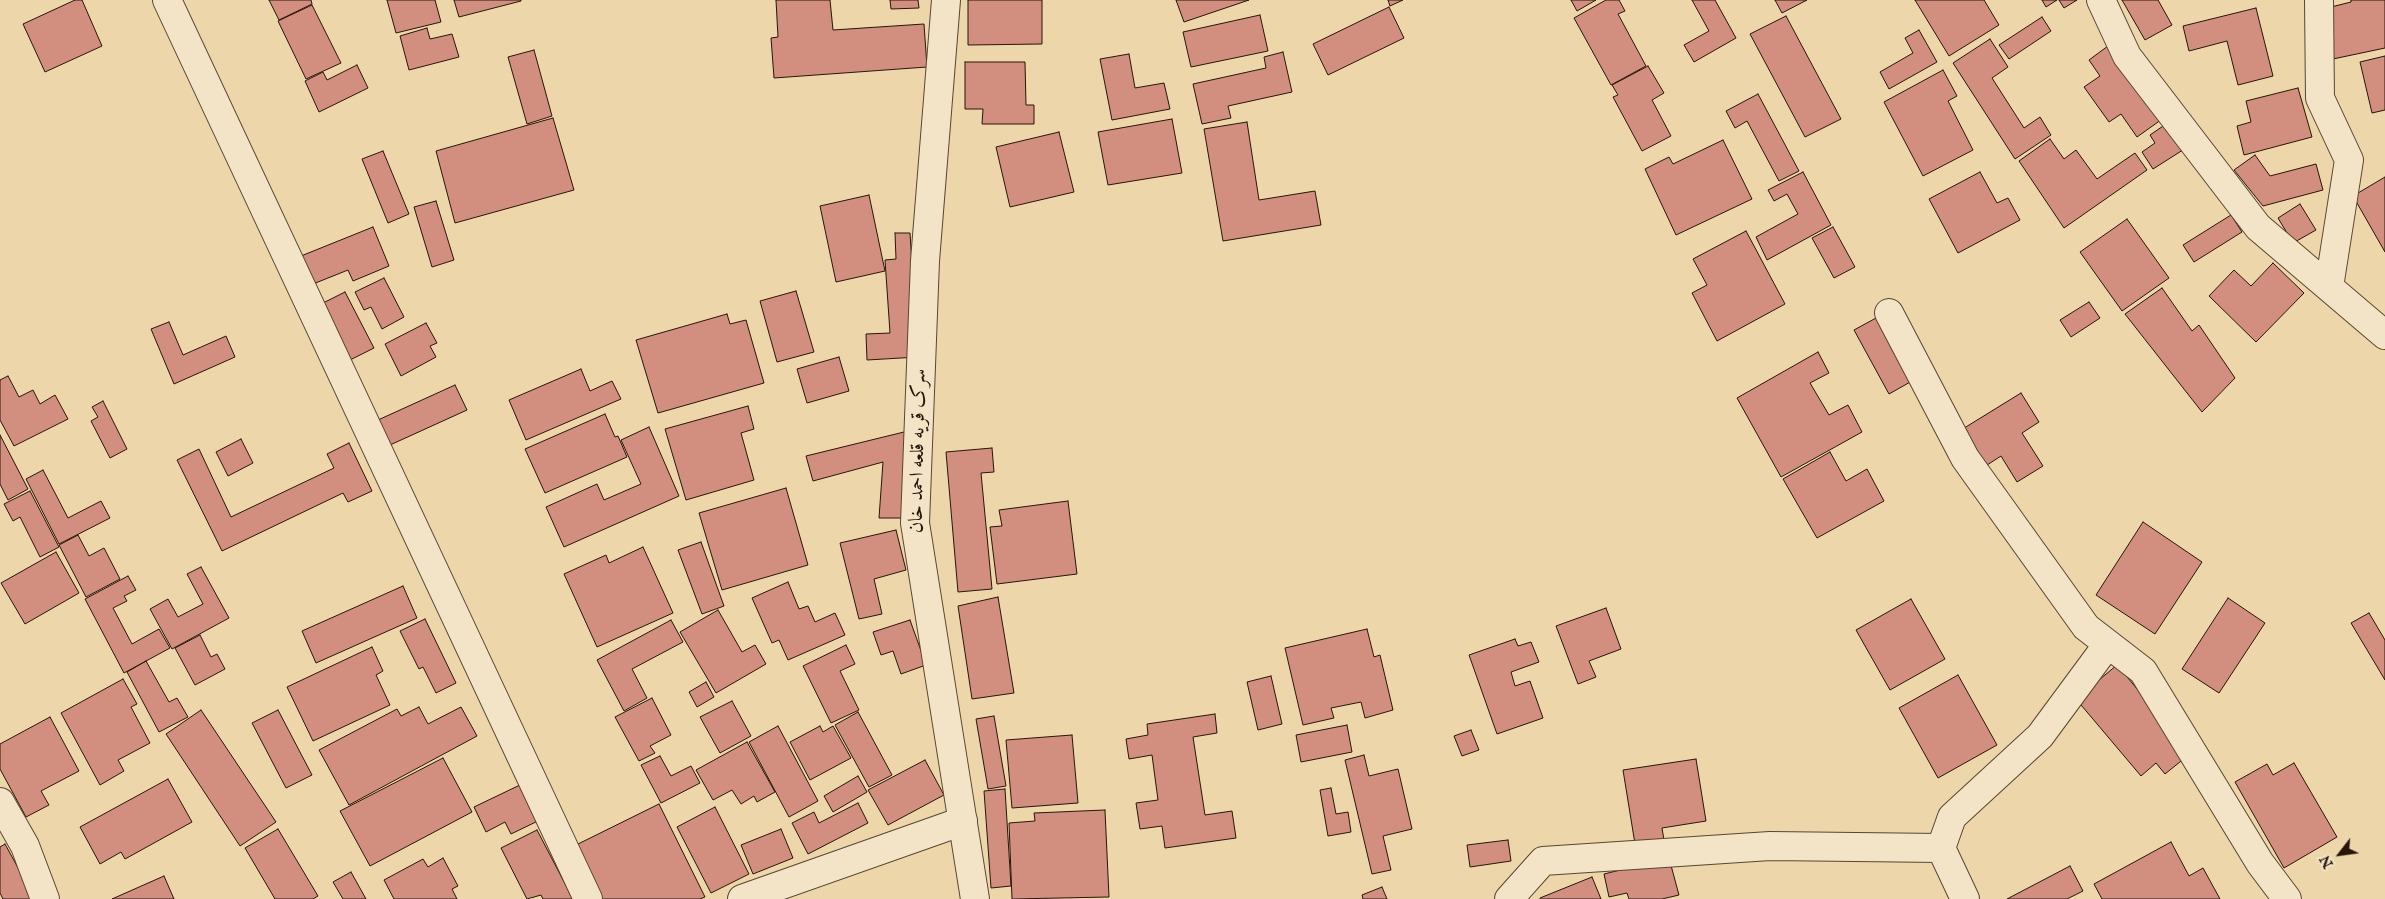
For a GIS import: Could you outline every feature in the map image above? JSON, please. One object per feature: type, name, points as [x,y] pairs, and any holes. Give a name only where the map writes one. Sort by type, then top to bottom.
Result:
[{"type":"street","points":[[167,0],[588,899]]},
{"type":"street","name":"سرک قریه قلعه احمد خان","points":[[946,0],[925,261],[914,522],[974,899]]},
{"type":"street","points":[[2101,0],[2127,56],[2258,227],[2385,335]]},
{"type":"street","points":[[2320,0],[2320,98],[2349,160],[2329,287]]},
{"type":"street","points":[[1889,312],[1965,458],[2086,627],[2143,670],[2260,863],[2287,899]]},
{"type":"street","points":[[1966,899],[1941,848],[1952,817],[2040,736],[2108,644]]},
{"type":"street","points":[[0,802],[25,846],[45,899]]},
{"type":"street","points":[[742,899],[963,821]]},
{"type":"street","points":[[1509,899],[1543,861],[1770,846],[1941,848]]},
{"type":"building","points":[[75,0],[82,0],[102,46],[45,72],[23,24]]},
{"type":"building","points":[[269,0],[311,0],[312,4],[279,20]]},
{"type":"building","points":[[387,0],[435,0],[441,22],[396,33]]},
{"type":"building","points":[[454,0],[521,0],[521,1],[459,17]]},
{"type":"building","points":[[776,0],[830,0],[833,30],[924,24],[927,67],[774,78],[771,38],[778,37]]},
{"type":"building","points":[[890,0],[918,0],[919,8],[891,9]]},
{"type":"building","points":[[968,0],[1042,0],[1042,44],[968,45]]},
{"type":"building","points":[[1176,0],[1249,0],[1184,22]]},
{"type":"building","points":[[1388,0],[1403,0],[1390,6]]},
{"type":"building","points":[[1571,0],[1596,0],[1577,11]]},
{"type":"building","points":[[1606,0],[1619,0],[1625,11],[1618,14],[1646,66],[1611,85],[1574,18]]},
{"type":"building","points":[[1692,0],[1715,0],[1736,38],[1694,62],[1684,45],[1709,31]]},
{"type":"building","points":[[1775,0],[1807,0],[1782,13]]},
{"type":"building","points":[[1915,0],[1984,0],[1999,25],[1949,56]]},
{"type":"building","points":[[2042,0],[2057,0],[2046,7]]},
{"type":"building","points":[[2059,0],[2077,0],[2064,8]]},
{"type":"building","points":[[2122,0],[2158,0],[2172,25],[2145,40]]},
{"type":"building","points":[[2351,0],[2385,0],[2385,48],[2333,59],[2323,9],[2351,2]]},
{"type":"building","points":[[312,5],[341,63],[306,79],[278,21]]},
{"type":"building","points":[[1389,7],[1404,38],[1328,75],[1313,44]]},
{"type":"building","points":[[2256,8],[2273,76],[2238,85],[2227,41],[2189,51],[2183,26]]},
{"type":"building","points":[[1260,15],[1268,51],[1191,67],[1183,32]]},
{"type":"building","points":[[1786,16],[1841,119],[1805,137],[1750,34]]},
{"type":"building","points":[[2042,17],[2051,31],[2009,59],[1999,45]]},
{"type":"building","points":[[427,28],[430,39],[452,34],[459,57],[409,70],[400,36]]},
{"type":"building","points":[[1919,30],[1937,62],[1889,89],[1880,72],[1913,53],[1905,38]]},
{"type":"building","points":[[1990,39],[2008,67],[1992,78],[2024,128],[2040,117],[2051,135],[2015,159],[1953,63]]},
{"type":"building","points":[[2112,43],[2165,117],[2137,137],[2121,114],[2109,122],[2084,87],[2100,76],[2089,60]]},
{"type":"building","points":[[534,50],[552,116],[527,124],[508,57]]},
{"type":"building","points":[[1283,52],[1292,92],[1228,106],[1231,118],[1202,124],[1193,84],[1266,68],[1264,57]]},
{"type":"building","points":[[1129,54],[1135,88],[1164,83],[1170,109],[1112,120],[1100,59]]},
{"type":"building","points":[[2385,56],[2385,110],[2372,113],[2360,62]]},
{"type":"building","points":[[965,62],[1025,62],[1026,105],[1034,105],[1034,124],[982,124],[983,109],[965,109]]},
{"type":"building","points":[[357,65],[368,88],[319,112],[305,81],[323,72],[327,80]]},
{"type":"building","points":[[1648,66],[1664,93],[1652,100],[1671,136],[1642,151],[1613,97],[1618,95],[1612,85]]},
{"type":"building","points":[[1943,70],[1957,96],[1948,101],[1973,150],[1923,176],[1884,102]]},
{"type":"building","points":[[2298,88],[2312,137],[2244,155],[2237,126],[2251,122],[2246,101]]},
{"type":"building","points":[[1758,94],[1799,171],[1779,181],[1747,121],[1735,128],[1726,111]]},
{"type":"building","points":[[553,118],[574,190],[455,223],[436,151]]},
{"type":"building","points":[[1172,119],[1182,173],[1108,185],[1098,132]]},
{"type":"building","points":[[1247,122],[1259,200],[1315,191],[1321,225],[1223,241],[1204,129]]},
{"type":"building","points":[[2169,122],[2186,148],[2153,169],[2142,152],[2155,143],[2150,135]]},
{"type":"building","points":[[1059,132],[1074,192],[1010,207],[996,147]]},
{"type":"building","points":[[2050,139],[2064,159],[2076,150],[2097,179],[2135,153],[2147,170],[2064,228],[2019,161]]},
{"type":"building","points":[[1723,140],[1752,199],[1676,235],[1645,169],[1669,157],[1673,164]]},
{"type":"building","points":[[383,151],[409,214],[388,223],[362,159]]},
{"type":"building","points":[[2255,155],[2270,176],[2316,164],[2323,190],[2263,206],[2234,170]]},
{"type":"building","points":[[1803,172],[1831,225],[1767,260],[1756,237],[1798,214],[1787,194],[1774,201],[1768,190]]},
{"type":"building","points":[[1980,172],[1997,203],[2008,198],[2020,220],[1958,253],[1929,199]]},
{"type":"building","points":[[2385,177],[2385,252],[2353,196]]},
{"type":"building","points":[[869,195],[885,271],[836,282],[820,206]]},
{"type":"building","points":[[436,201],[454,260],[432,267],[414,207]]},
{"type":"building","points":[[2300,204],[2316,230],[2293,243],[2278,218]]},
{"type":"building","points":[[2231,215],[2242,232],[2194,262],[2183,245]]},
{"type":"building","points":[[2127,219],[2169,278],[2122,311],[2080,252]]},
{"type":"building","points":[[373,227],[389,266],[353,281],[348,270],[313,284],[301,256]]},
{"type":"building","points":[[1833,227],[1855,267],[1834,278],[1812,238]]},
{"type":"building","points":[[1746,231],[1785,304],[1717,341],[1692,293],[1707,285],[1693,259]]},
{"type":"building","points":[[895,233],[910,233],[918,357],[867,360],[866,334],[890,333],[885,260],[896,259]]},
{"type":"building","points":[[2273,263],[2304,293],[2256,342],[2209,296],[2234,270],[2251,286]]},
{"type":"building","points":[[384,278],[404,317],[382,329],[371,307],[364,310],[355,292]]},
{"type":"building","points":[[2162,288],[2192,331],[2199,325],[2235,378],[2202,412],[2125,314]]},
{"type":"building","points":[[796,291],[814,352],[777,362],[760,301]]},
{"type":"building","points":[[345,292],[374,348],[350,360],[321,304]]},
{"type":"building","points":[[2089,302],[2100,318],[2071,337],[2060,320]]},
{"type":"building","points":[[727,314],[730,324],[746,320],[764,383],[658,413],[636,340]]},
{"type":"building","points":[[1876,318],[1912,381],[1889,394],[1854,330]]},
{"type":"building","points":[[169,322],[183,355],[226,336],[235,357],[174,384],[151,329]]},
{"type":"building","points":[[426,323],[437,343],[430,346],[436,357],[401,376],[385,344]]},
{"type":"building","points":[[1818,352],[1829,373],[1810,383],[1829,415],[1848,405],[1862,432],[1781,477],[1737,398]]},
{"type":"building","points":[[839,357],[849,391],[807,403],[797,369]]},
{"type":"building","points":[[581,369],[590,391],[612,381],[621,399],[526,440],[509,400]]},
{"type":"building","points":[[8,376],[19,397],[33,390],[40,404],[55,395],[68,419],[14,446],[0,420],[0,380]]},
{"type":"building","points":[[455,385],[467,410],[390,445],[378,420]]},
{"type":"building","points":[[2021,393],[2039,422],[2022,433],[2043,466],[2017,482],[2001,456],[1984,467],[1961,430]]},
{"type":"building","points":[[103,401],[127,449],[110,458],[91,421],[98,417],[92,407]]},
{"type":"building","points":[[748,406],[754,429],[741,433],[754,480],[686,500],[665,429]]},
{"type":"building","points":[[605,414],[615,437],[618,436],[627,457],[545,493],[525,449]]},
{"type":"building","points":[[649,427],[679,496],[564,547],[546,507],[597,484],[604,500],[641,484],[621,440]]},
{"type":"building","points":[[908,431],[907,518],[879,518],[883,462],[813,481],[806,456]]},
{"type":"building","points":[[0,435],[28,489],[8,500],[0,484]]},
{"type":"building","points":[[241,439],[253,463],[228,476],[216,452]]},
{"type":"building","points":[[349,443],[372,491],[348,502],[343,493],[222,551],[177,460],[199,449],[231,517],[334,468],[327,454]]},
{"type":"building","points":[[992,448],[994,472],[981,473],[992,589],[958,592],[946,452]]},
{"type":"building","points":[[1830,452],[1846,481],[1867,469],[1884,501],[1817,538],[1783,479]]},
{"type":"building","points":[[43,470],[68,518],[101,501],[110,518],[59,544],[26,479]]},
{"type":"building","points":[[786,488],[808,565],[722,590],[699,513]]},
{"type":"building","points":[[30,491],[59,547],[40,557],[20,517],[13,521],[4,504]]},
{"type":"building","points":[[1068,501],[1077,574],[997,584],[990,527],[1002,526],[999,510]]},
{"type":"building","points":[[2143,522],[2202,562],[2155,634],[2096,595]]},
{"type":"building","points":[[896,530],[906,570],[874,579],[882,614],[859,619],[840,543]]},
{"type":"building","points":[[78,535],[89,556],[104,548],[120,579],[86,597],[59,545]]},
{"type":"building","points":[[701,542],[724,606],[702,614],[678,550]]},
{"type":"building","points":[[643,547],[673,613],[597,647],[564,574],[606,555],[609,563]]},
{"type":"building","points":[[56,552],[79,593],[25,624],[1,583]]},
{"type":"building","points":[[201,567],[229,618],[172,649],[150,609],[168,599],[178,617],[203,604],[187,574]]},
{"type":"building","points":[[128,576],[136,590],[124,596],[127,601],[113,608],[132,644],[159,629],[170,648],[124,673],[85,599]]},
{"type":"building","points":[[788,582],[799,609],[808,606],[815,622],[835,613],[845,635],[788,660],[779,640],[772,643],[752,598]]},
{"type":"building","points":[[403,586],[417,618],[316,663],[302,631]]},
{"type":"building","points":[[998,597],[1014,693],[972,699],[958,606]]},
{"type":"building","points":[[2228,598],[2265,623],[2219,693],[2182,669]]},
{"type":"building","points":[[1911,599],[1945,659],[1890,690],[1856,630]]},
{"type":"building","points":[[1606,608],[1621,649],[1589,661],[1596,677],[1578,684],[1556,626]]},
{"type":"building","points":[[718,610],[742,652],[755,645],[766,664],[716,693],[680,632]]},
{"type":"building","points":[[2369,613],[2385,640],[2385,680],[2351,623]]},
{"type":"building","points":[[425,619],[456,683],[436,693],[423,667],[419,669],[400,631]]},
{"type":"building","points":[[671,620],[683,642],[632,669],[647,698],[624,711],[597,660]]},
{"type":"building","points":[[910,620],[926,665],[901,674],[893,651],[881,655],[873,632]]},
{"type":"building","points":[[1367,629],[1374,657],[1380,655],[1393,710],[1365,718],[1361,702],[1331,708],[1334,718],[1303,725],[1285,648]]},
{"type":"building","points":[[200,635],[211,657],[217,654],[225,669],[195,685],[175,648]]},
{"type":"building","points":[[1515,639],[1518,646],[1531,642],[1539,662],[1511,672],[1515,686],[1530,681],[1543,718],[1497,734],[1469,655]]},
{"type":"building","points":[[846,645],[855,664],[840,671],[859,710],[831,723],[803,666]]},
{"type":"building","points":[[372,647],[383,671],[376,675],[390,705],[313,741],[287,687]]},
{"type":"building","points":[[146,661],[169,702],[177,698],[188,717],[159,732],[127,672]]},
{"type":"building","points":[[2117,665],[2191,753],[2165,774],[2156,763],[2141,776],[2076,699]]},
{"type":"building","points":[[1958,675],[1997,745],[1938,778],[1899,708]]},
{"type":"building","points":[[1271,676],[1282,724],[1258,730],[1247,682]]},
{"type":"building","points":[[123,679],[137,704],[131,707],[150,743],[118,760],[124,771],[100,785],[61,713]]},
{"type":"building","points":[[706,682],[714,697],[697,707],[689,692]]},
{"type":"building","points":[[652,698],[671,735],[650,746],[655,753],[639,761],[615,717]]},
{"type":"building","points":[[732,701],[751,736],[720,753],[700,717]]},
{"type":"building","points":[[419,707],[428,724],[461,707],[477,736],[349,805],[319,750],[397,709],[401,716]]},
{"type":"building","points":[[201,710],[276,822],[240,846],[166,734]]},
{"type":"building","points":[[278,710],[312,775],[286,788],[252,723]]},
{"type":"building","points":[[858,712],[892,775],[869,787],[835,725]]},
{"type":"building","points":[[1215,714],[1217,733],[1193,737],[1205,815],[1232,811],[1236,838],[1165,848],[1162,826],[1140,829],[1136,803],[1158,800],[1152,755],[1129,759],[1126,739],[1148,735],[1147,724]]},
{"type":"building","points":[[994,716],[1006,786],[988,789],[976,719]]},
{"type":"building","points":[[50,717],[79,771],[41,791],[49,805],[26,817],[0,769],[0,744]]},
{"type":"building","points":[[1347,725],[1352,752],[1301,762],[1296,735]]},
{"type":"building","points":[[778,726],[818,801],[789,817],[749,742]]},
{"type":"building","points":[[820,726],[823,732],[833,726],[851,758],[810,780],[790,742]]},
{"type":"building","points":[[1471,730],[1479,750],[1462,756],[1454,736]]},
{"type":"building","points":[[1072,735],[1078,803],[1012,808],[1006,740]]},
{"type":"building","points":[[747,742],[775,792],[757,802],[754,796],[741,804],[732,790],[713,800],[696,770]]},
{"type":"building","points":[[1364,755],[1369,776],[1398,769],[1412,829],[1383,836],[1391,870],[1372,874],[1345,760]]},
{"type":"building","points":[[660,756],[671,776],[691,766],[700,783],[661,803],[641,765]]},
{"type":"building","points":[[443,758],[472,812],[370,866],[340,811]]},
{"type":"building","points":[[1696,759],[1706,821],[1662,828],[1664,840],[1635,844],[1623,770]]},
{"type":"building","points":[[925,760],[944,795],[888,825],[868,790]]},
{"type":"building","points":[[2294,763],[2337,837],[2284,868],[2235,782],[2267,764],[2273,775]]},
{"type":"building","points":[[858,776],[867,792],[833,812],[824,796]]},
{"type":"building","points":[[168,779],[192,822],[125,859],[121,852],[100,864],[80,827]]},
{"type":"building","points":[[522,784],[540,820],[511,834],[505,822],[486,832],[474,807]]},
{"type":"building","points":[[1331,788],[1336,814],[1348,812],[1351,832],[1328,836],[1320,790]]},
{"type":"building","points":[[1005,789],[1011,886],[991,888],[984,791]]},
{"type":"building","points":[[858,803],[868,823],[808,854],[792,823],[814,812],[819,823]]},
{"type":"building","points":[[659,804],[705,897],[700,899],[601,899],[574,846]]},
{"type":"building","points":[[715,807],[749,874],[711,893],[677,827]]},
{"type":"building","points":[[1105,810],[1109,897],[1012,899],[1009,823],[1035,821],[1034,813]]},
{"type":"building","points":[[278,829],[318,896],[313,899],[275,899],[245,848]]},
{"type":"building","points":[[781,829],[793,858],[753,874],[741,845]]},
{"type":"building","points":[[537,830],[573,899],[543,899],[541,895],[527,899],[501,848]]},
{"type":"building","points":[[1508,840],[1511,861],[1470,867],[1467,845]]},
{"type":"building","points":[[2171,842],[2189,876],[2203,868],[2220,899],[2102,899],[2094,884]]},
{"type":"building","points":[[5,844],[35,899],[3,899],[0,893],[0,847]]},
{"type":"building","points":[[443,858],[458,886],[452,889],[457,899],[394,899],[384,880],[423,859],[428,867]]},
{"type":"building","points":[[1669,858],[1679,895],[1662,899],[1629,899],[1627,893],[1609,897],[1604,874]]},
{"type":"building","points":[[2070,866],[2083,891],[2067,899],[2007,899]]},
{"type":"building","points":[[351,872],[366,899],[343,899],[333,882]]},
{"type":"building","points":[[164,876],[174,899],[112,899]]},
{"type":"building","points":[[1592,877],[1601,899],[1540,899],[1540,898]]},
{"type":"building","points":[[1382,887],[1387,899],[1363,899],[1362,895]]}]
